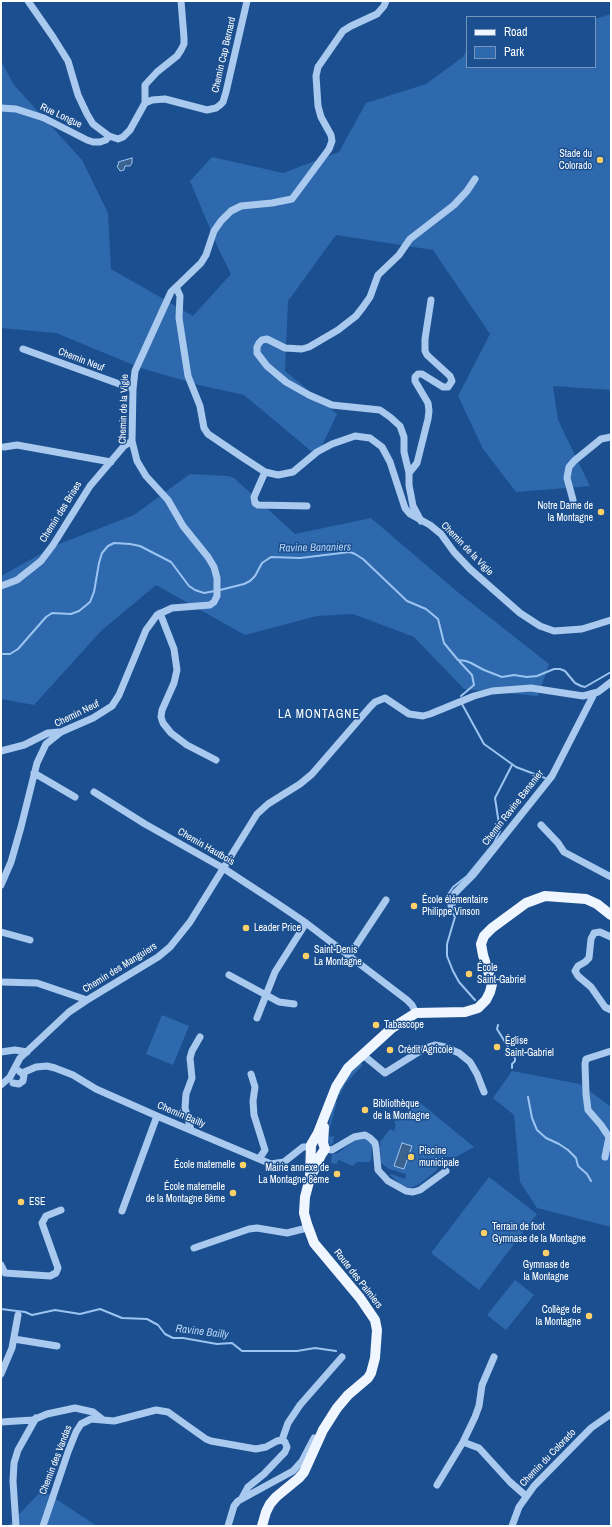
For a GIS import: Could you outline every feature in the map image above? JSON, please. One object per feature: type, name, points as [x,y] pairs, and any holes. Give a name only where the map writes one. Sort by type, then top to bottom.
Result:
[{"type":"main road","points":[[416,1012],[473,1011],[483,1004],[489,996],[492,984],[483,955],[481,944],[482,940],[492,928],[526,903],[545,896],[582,899],[597,904],[611,915]]},
{"type":"main road","name":"Route des Palmiers","points":[[262,1526],[270,1504],[304,1472],[323,1430],[342,1401],[368,1378],[371,1372],[377,1330],[374,1320],[360,1298],[314,1243],[308,1228],[304,1213],[304,1206],[324,1119],[332,1095],[341,1077],[348,1068],[396,1025],[416,1012]]},
{"type":"street","points":[[145,103],[144,85],[180,53],[184,44],[181,1]]},
{"type":"street","name":"Chemin Cap Bernard","points":[[145,103],[152,100],[165,99],[207,110],[216,108],[220,105],[223,102],[226,92],[247,1]]},
{"type":"street","name":"Chemin de la Vigie","points":[[160,613],[177,607],[210,605],[214,602],[217,596],[217,578],[214,567],[208,557],[183,526],[168,500],[142,472],[137,461],[132,441],[133,389],[137,364],[167,300],[176,287],[201,263],[206,255],[214,231],[231,211],[241,206],[272,203],[292,199],[329,149],[332,141],[331,135],[319,112],[316,76],[318,66],[343,31],[377,14],[384,6],[386,1]]},
{"type":"street","points":[[31,2],[68,61],[78,95],[87,114],[93,124],[109,136]]},
{"type":"street","name":"Rue Longue","points":[[1,108],[16,109],[44,118],[88,140],[100,142],[106,140],[109,136],[118,139],[123,137],[130,130],[145,103]]},
{"type":"street","points":[[421,520],[413,506],[409,485],[409,472],[404,452],[404,437],[400,426],[380,410],[332,405],[309,395],[286,382],[267,366],[257,353],[257,347],[258,343],[267,339],[285,348],[302,349],[309,347],[338,330],[356,316],[370,297],[378,275],[399,255],[410,239],[454,205],[467,191],[475,179]]},
{"type":"street","name":"Chemin de la Vigie","points":[[176,287],[180,296],[179,318],[188,376],[200,406],[204,428],[208,434],[265,472],[278,475],[294,472],[317,452],[332,444],[355,436],[370,438],[382,447],[390,462],[405,508],[410,514],[430,525],[441,534],[454,552],[503,599],[540,626],[554,631],[582,629],[611,620]]},
{"type":"street","points":[[409,472],[417,463],[429,412],[428,403],[415,381],[415,377],[418,374],[422,374],[443,387],[448,387],[452,381],[450,376],[427,356],[425,351],[424,339],[431,300]]},
{"type":"street","name":"Chemin Neuf","points":[[23,349],[133,389]]},
{"type":"street","points":[[573,500],[567,478],[569,467],[574,461],[601,440],[611,437]]},
{"type":"street","name":"Chemin des Brises","points":[[1,586],[17,580],[41,561],[53,545],[90,486],[124,446],[132,441]]},
{"type":"street","points":[[4,447],[17,445],[111,462]]},
{"type":"street","points":[[265,472],[254,497],[255,503],[258,505],[307,506]]},
{"type":"street","points":[[160,613],[174,650],[177,670],[174,683],[162,710],[161,717],[163,723],[171,733],[187,745],[216,760]]},
{"type":"street","name":"Chemin Neuf","points":[[1,885],[11,862],[40,754],[46,744],[61,732],[98,716],[112,706],[119,695],[150,622],[160,613]]},
{"type":"street","points":[[594,694],[611,682]]},
{"type":"street","name":"Chemin des Manguiers","points":[[1,1085],[17,1076],[20,1065],[27,1052],[53,1026],[87,1000],[158,957],[170,947],[190,922],[224,868],[225,863],[257,814],[268,804],[300,784],[312,774],[370,707],[380,699],[387,699],[409,714],[423,716],[474,696],[500,690],[531,688],[557,691],[577,696],[594,694]]},
{"type":"street","name":"Chemin Ravine Bananier","points":[[452,907],[454,895],[473,875],[552,776],[594,694]]},
{"type":"street","points":[[1,751],[24,745],[48,733],[61,732]]},
{"type":"street","points":[[34,773],[75,797]]},
{"type":"street","name":"Chemin Hautbois","points":[[94,792],[145,824],[224,868],[306,924],[407,1000],[416,1012]]},
{"type":"street","points":[[541,825],[557,841],[564,852],[611,877]]},
{"type":"street","points":[[349,956],[386,900]]},
{"type":"street","points":[[257,1018],[277,968],[306,924]]},
{"type":"street","points":[[1,932],[30,940]]},
{"type":"street","points":[[611,937],[600,932],[594,933],[591,939],[589,958],[578,966],[575,971],[590,987],[605,1007],[611,1010]]},
{"type":"street","points":[[228,975],[279,1002],[294,1004]]},
{"type":"street","points":[[1,982],[37,983],[87,1000]]},
{"type":"street","points":[[191,1130],[185,1108],[186,1094],[192,1078],[190,1058],[192,1051],[200,1037]]},
{"type":"street","points":[[363,1055],[385,1073],[425,1048],[435,1045],[445,1047],[459,1053],[470,1062],[477,1074],[484,1092]]},
{"type":"street","points":[[1,1052],[15,1050],[27,1052]]},
{"type":"street","points":[[605,1157],[609,1137],[588,1110],[585,1064],[586,1059],[611,1051]]},
{"type":"street","name":"Chemin Bailly","points":[[17,1076],[43,1067],[55,1068],[68,1073],[96,1089],[271,1164],[280,1164],[303,1148],[332,1150],[354,1137],[365,1135],[374,1143],[376,1148],[378,1170],[388,1181],[406,1191],[413,1192],[420,1190],[446,1171]]},
{"type":"street","points":[[251,1074],[255,1087],[253,1101],[254,1115],[265,1150],[259,1159]]},
{"type":"street","points":[[1,1090],[17,1076]]},
{"type":"street","points":[[122,1211],[157,1116]]},
{"type":"street","points":[[1,1264],[3,1273],[50,1276],[56,1273],[58,1268],[42,1223],[46,1216],[61,1210]]},
{"type":"street","points":[[194,1248],[249,1229],[257,1228],[287,1233],[308,1228]]},
{"type":"street","points":[[1,1374],[8,1359],[14,1339],[18,1315]]},
{"type":"street","points":[[14,1339],[57,1346]]},
{"type":"street","points":[[228,1526],[234,1506],[242,1498],[248,1487],[264,1474],[285,1452],[287,1447],[285,1442],[282,1440],[288,1423],[296,1410],[342,1357]]},
{"type":"street","points":[[437,1485],[463,1442],[477,1412],[482,1385],[494,1357]]},
{"type":"street","points":[[1,1422],[23,1421],[75,1408],[93,1412],[102,1419]]},
{"type":"street","name":"Chemin des Vandas","points":[[43,1526],[68,1452],[78,1428],[81,1424],[91,1419],[114,1421],[156,1410],[162,1410],[168,1412],[211,1441],[256,1449],[266,1447],[282,1440]]},
{"type":"street","name":"Chemin du Colorado","points":[[512,1526],[519,1507],[534,1486],[591,1428],[611,1414]]},
{"type":"street","points":[[16,1526],[13,1481],[14,1463],[18,1450],[36,1418]]},
{"type":"street","points":[[242,1498],[293,1471],[302,1461],[315,1438],[323,1430]]},
{"type":"street","points":[[463,1442],[479,1448],[510,1482],[526,1496]]},
{"type":"green space","points":[[611,14],[611,390],[553,386],[558,420],[590,486],[516,492],[483,449],[458,396],[490,334],[433,250],[336,235],[288,301],[285,371],[337,414],[317,456],[244,395],[199,385],[141,368],[56,333],[1,328],[1,61],[14,85],[82,160],[108,213],[111,269],[193,316],[231,274],[219,250],[190,181],[212,157],[283,173],[339,152],[366,103],[426,84],[463,57],[466,51],[466,68],[596,68],[596,19]]},
{"type":"green space","points":[[190,474],[228,476],[234,478],[295,534],[371,518],[460,594],[549,664],[538,696],[464,689],[414,637],[353,614],[317,616],[245,635],[156,585],[101,631],[34,705],[1,699],[1,576],[59,544],[134,515]]},
{"type":"green space","points":[[162,1015],[189,1026],[173,1065],[146,1054]]},
{"type":"green space","points":[[360,1063],[363,1065],[345,1084],[340,1095],[338,1094],[346,1077]]},
{"type":"green space","points":[[512,1071],[580,1084],[611,1107],[611,1227],[537,1208],[520,1182],[514,1115],[493,1098]]},
{"type":"green space","points":[[418,1101],[474,1147],[456,1157],[445,1157],[440,1159],[437,1170],[421,1183],[413,1187],[406,1187],[401,1185],[390,1175],[391,1174],[405,1179],[406,1174],[389,1169],[381,1163],[380,1142],[390,1129],[394,1131],[396,1124],[394,1122],[403,1112],[406,1115]]},
{"type":"green space","points":[[334,1102],[337,1102],[329,1131],[329,1137],[334,1136],[333,1143],[331,1145],[327,1140]]},
{"type":"green space","points":[[362,1138],[366,1139],[372,1144],[371,1160],[369,1162],[357,1162],[353,1166],[339,1160],[336,1164],[331,1163],[332,1154],[338,1153],[355,1140]]},
{"type":"green space","name":"Terrain de foot Gymnase de la Montagne","points":[[489,1177],[537,1214],[479,1290],[431,1253]]},
{"type":"green space","points":[[515,1280],[534,1295],[506,1330],[487,1315]]},
{"type":"green space","points":[[42,1490],[97,1526],[8,1526]]},
{"type":"shaded area","points":[[132,158],[132,163],[130,166],[125,166],[124,170],[120,171],[117,166],[119,164],[118,162]]},
{"type":"shaded area","points":[[402,1143],[412,1146],[404,1169],[394,1166]]},
{"type":"waterway","name":"Ravine Bananiers","points":[[1,654],[10,654],[18,649],[46,617],[52,613],[71,614],[79,611],[90,602],[94,592],[102,553],[108,546],[114,543],[140,546],[171,562],[189,586],[195,590],[204,593],[215,591]]},
{"type":"waterway","name":"Ravine Bananiers","points":[[220,590],[250,581],[255,576],[262,563],[271,557],[300,558],[350,552],[363,559],[407,601],[426,609],[438,619],[444,643],[458,660],[466,661],[502,677],[514,675],[527,677],[537,676],[554,669],[560,669],[565,671],[575,683],[585,687],[611,672]]},
{"type":"waterway","points":[[459,661],[472,675],[474,685],[461,696]]},
{"type":"waterway","points":[[462,704],[484,744],[516,767],[545,778]]},
{"type":"waterway","points":[[475,1000],[459,982],[447,956],[447,944],[455,917],[449,908],[447,896],[453,887],[467,876],[494,843],[500,831],[495,798],[512,765]]},
{"type":"waterway","points":[[498,1025],[497,1029],[515,1058],[512,1068]]},
{"type":"waterway","points":[[528,1097],[532,1118],[537,1130],[546,1138],[568,1150],[576,1158],[578,1166],[587,1174],[591,1181]]},
{"type":"waterway","name":"Ravine Bailly","points":[[1,1309],[25,1312],[32,1315],[55,1310],[80,1314],[100,1309],[122,1318],[147,1319],[158,1325],[165,1334],[173,1338],[183,1338],[217,1344],[232,1343],[242,1351],[297,1351],[315,1348],[336,1351]]},
{"type":"place","name":"Stade du Colorado","points":[[600,160]]},
{"type":"place","name":"Notre Dame de la Montagne","points":[[601,512]]},
{"type":"place","name":"École élémentaire Philippe Vinson","points":[[414,906]]},
{"type":"place","name":"Leader Price","points":[[246,928]]},
{"type":"place","name":"Saint-Denis La Montagne","points":[[306,956]]},
{"type":"place","name":"École Saint-Gabriel","points":[[469,974]]},
{"type":"place","name":"Tabascope","points":[[376,1025]]},
{"type":"place","name":"Église Saint-Gabriel","points":[[497,1047]]},
{"type":"place","name":"Crédit Agricole","points":[[390,1050]]},
{"type":"place","name":"Bibliothèque de la Montagne","points":[[365,1110]]},
{"type":"place","name":"Piscine municipale","points":[[411,1157]]},
{"type":"place","name":"École maternelle","points":[[243,1165]]},
{"type":"place","name":"Mairie annexe de La Montagne 8ème","points":[[337,1174]]},
{"type":"place","name":"École maternelle de la Montagne 8ème","points":[[233,1193]]},
{"type":"place","name":"ESE","points":[[21,1202]]},
{"type":"place","name":"Terrain de foot Gymnase de la Montagne","points":[[484,1233]]},
{"type":"place","name":"Gymnase de la Montagne","points":[[546,1253]]},
{"type":"place","name":"Collège de la Montagne","points":[[589,1316]]},
{"type":"district","name":"LA MONTAGNE","points":[[319,715]]}]
